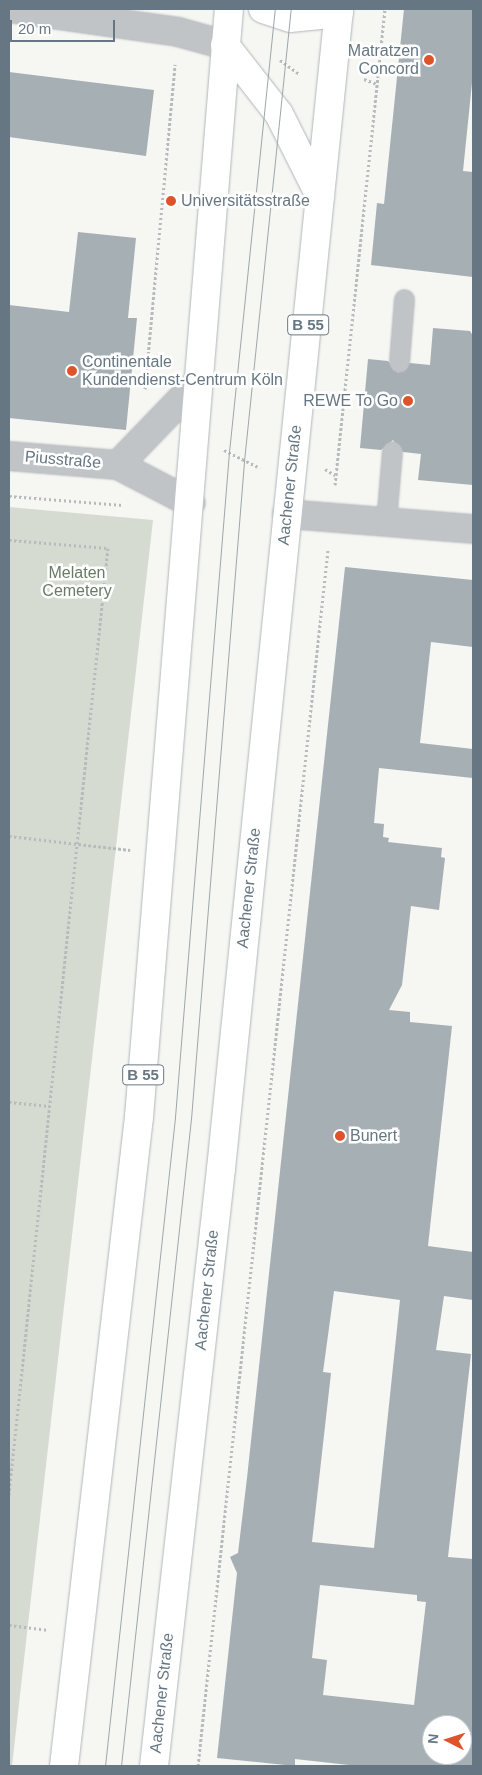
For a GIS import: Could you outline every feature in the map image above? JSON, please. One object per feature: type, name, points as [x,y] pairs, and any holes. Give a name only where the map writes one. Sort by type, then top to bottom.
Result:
[{"type":"main road","name":"B 55","points":[[64,1766],[139,1117],[162,853],[229,9]]},
{"type":"main road","points":[[264,9],[290,18],[339,11]]},
{"type":"main road","name":"Aachener Straße","points":[[154,1766],[322,199],[339,11]]},
{"type":"main road","points":[[225,45],[279,114],[322,199]]},
{"type":"street","points":[[15,9],[72,13],[178,32],[225,45]]},
{"type":"street","name":"Piusstraße","points":[[118,465],[199,381]]},
{"type":"street","name":"Piusstraße","points":[[9,456],[118,465],[190,503]]},
{"type":"street","points":[[288,514],[473,529]]},
{"type":"lane","points":[[399,362],[404,299]]},
{"type":"lane","points":[[386,522],[392,451]]},
{"type":"path","points":[[198,1766],[385,9]]},
{"type":"path","points":[[152,431],[143,414],[178,32]]},
{"type":"path","points":[[278,58],[301,75],[302,54],[377,84]]},
{"type":"path","points":[[220,457],[221,448],[260,469],[260,460]]},
{"type":"path","points":[[294,451],[336,475]]},
{"type":"path","points":[[9,496],[126,505]]},
{"type":"path","points":[[9,540],[108,548],[9,1495]]},
{"type":"path","points":[[9,836],[162,853]]},
{"type":"path","points":[[9,1102],[50,1106]]},
{"type":"path","points":[[51,1640],[53,1620]]},
{"type":"green space","name":"Melaten Cemetery","points":[[9,507],[153,520],[12,1766],[9,1766]]},
{"type":"building","points":[[404,9],[473,9],[473,73],[463,171],[473,172],[473,277],[371,265],[377,203],[384,204]]},
{"type":"building","points":[[9,72],[154,90],[146,156],[9,137]]},
{"type":"building","points":[[78,232],[136,238],[128,318],[137,318],[126,430],[9,418],[9,305],[69,312]]},
{"type":"building","points":[[433,328],[470,331],[473,336],[473,485],[418,480],[421,454],[403,452],[393,440],[381,450],[360,448],[368,359],[388,361],[398,373],[410,363],[430,365]]},
{"type":"building","points":[[345,567],[473,580],[473,647],[431,642],[420,743],[473,749],[473,778],[379,768],[374,823],[384,824],[383,837],[389,838],[388,842],[442,848],[441,857],[445,858],[439,910],[411,906],[402,985],[389,1010],[410,1012],[410,1022],[452,1026],[428,1246],[473,1252],[473,1300],[444,1296],[436,1350],[471,1354],[448,1557],[473,1559],[473,1766],[358,1766],[295,1759],[295,1766],[217,1758],[237,1573],[230,1557],[238,1553]],"holes":[[[334,1291],[400,1300],[374,1548],[312,1542],[331,1373],[323,1372]],[[320,1585],[417,1595],[417,1601],[426,1602],[414,1705],[323,1695],[327,1660],[312,1658]]]},
{"type":"tram line","points":[[105,1766],[175,1117],[229,452],[275,9]]},
{"type":"tram line","points":[[121,1766],[191,1119],[244,461],[291,9]]},
{"type":"place","name":"Matratzen Concord","points":[[429,60]]},
{"type":"place","name":"Universitätsstraße","points":[[171,201]]},
{"type":"place","name":"Continentale Kundendienst-Centrum Köln","points":[[72,371]]},
{"type":"place","name":"REWE To Go","points":[[408,401]]},
{"type":"place","name":"Bunert","points":[[340,1136]]}]
